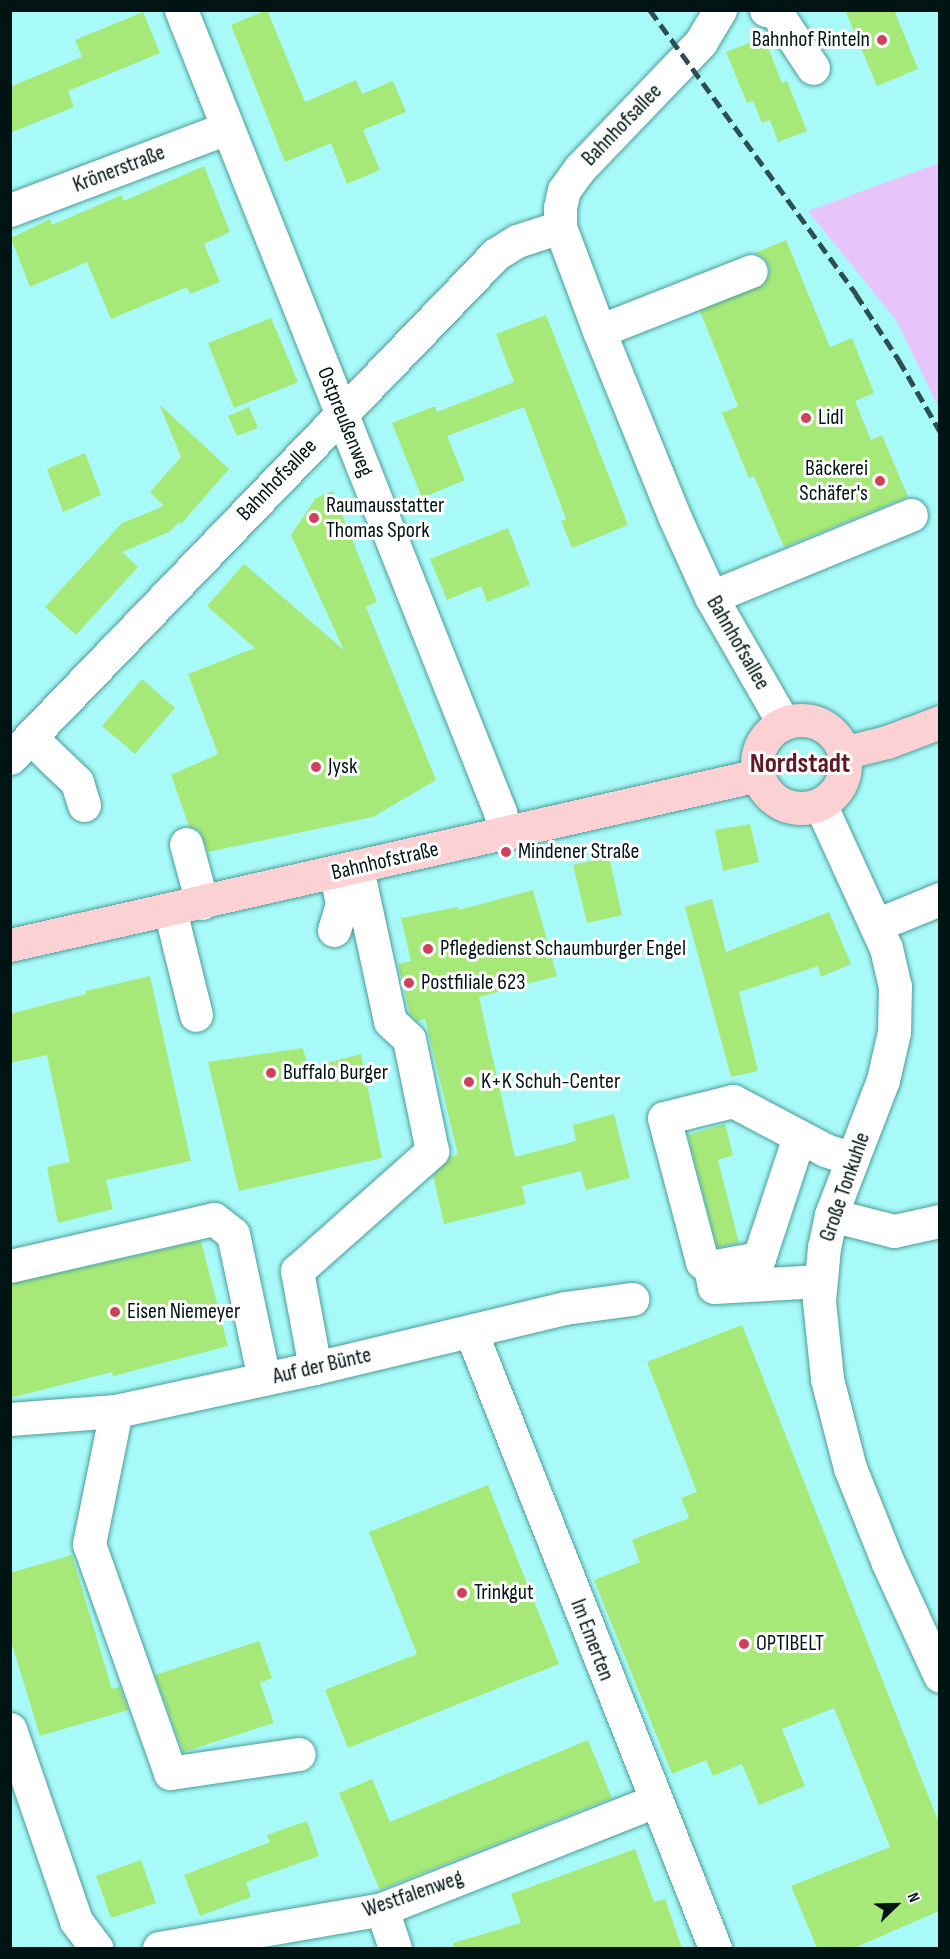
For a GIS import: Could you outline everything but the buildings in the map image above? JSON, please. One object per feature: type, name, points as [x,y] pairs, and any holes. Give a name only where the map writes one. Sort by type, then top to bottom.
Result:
[{"type":"main road","points":[[799,720],[813,722],[826,729],[837,739],[843,753],[844,768],[841,782],[832,795],[820,804],[801,808],[783,804],[771,797],[758,775],[757,763],[765,739],[784,724],[799,720]]},
{"type":"main road","points":[[843,753],[887,742],[939,722]]},
{"type":"main road","name":"Bahnhofstraße","points":[[10,945],[758,775]]},
{"type":"street","name":"Ostpreußenweg","points":[[181,10],[500,812],[505,834]]},
{"type":"street","name":"Bahnhofsallee","points":[[720,10],[701,42],[580,168],[564,190],[560,207],[560,227],[598,331],[675,518],[711,597],[784,724]]},
{"type":"street","points":[[766,10],[776,12],[813,68]]},
{"type":"street","name":"Krönerstraße","points":[[10,210],[227,128]]},
{"type":"street","name":"Bahnhofsallee","points":[[20,748],[341,412],[496,254],[517,241],[560,227]]},
{"type":"street","points":[[598,331],[751,272]]},
{"type":"street","points":[[711,597],[911,515]]},
{"type":"street","points":[[20,748],[77,782],[84,805]]},
{"type":"street","name":"Große Tonkuhle","points":[[820,804],[886,948],[895,987],[894,1032],[884,1080],[831,1215],[819,1301],[827,1379],[850,1468],[888,1563],[939,1676]]},
{"type":"street","points":[[186,844],[202,903]]},
{"type":"street","points":[[334,930],[342,904],[346,870]]},
{"type":"street","points":[[315,1368],[297,1271],[432,1151],[409,1039],[390,1021],[346,870]]},
{"type":"street","points":[[876,925],[939,899]]},
{"type":"street","points":[[170,910],[196,1015]]},
{"type":"street","points":[[712,1277],[702,1262],[664,1118],[733,1101],[825,1150],[853,1159]]},
{"type":"street","points":[[712,1277],[759,1258],[799,1136]]},
{"type":"street","points":[[831,1215],[894,1231],[939,1221]]},
{"type":"street","points":[[10,1266],[214,1219],[232,1234],[264,1379]]},
{"type":"street","points":[[712,1277],[820,1281]]},
{"type":"street","name":"Auf der Bünte","points":[[10,1419],[116,1411],[315,1368],[565,1308],[632,1299]]},
{"type":"street","name":"Im Emerten","points":[[471,1332],[715,1948]]},
{"type":"street","points":[[116,1411],[89,1544],[170,1773],[299,1754]]},
{"type":"street","points":[[10,1729],[76,1921],[96,1948]]},
{"type":"street","name":"Westfalenweg","points":[[159,1948],[382,1909],[655,1801]]},
{"type":"street","points":[[382,1909],[395,1948]]},
{"type":"shaded area","points":[[940,163],[939,408],[896,320],[808,211]]},
{"type":"railway","points":[[650,10],[856,294],[899,360],[940,431]]},
{"type":"place","name":"Bahnhof Rinteln","points":[[882,40]]},
{"type":"place","name":"Lidl","points":[[806,418]]},
{"type":"place","name":"Bäckerei Schäfer's","points":[[880,481]]},
{"type":"place","name":"Raumausstatter Thomas Spork","points":[[314,518]]},
{"type":"place","name":"Jysk","points":[[316,767]]},
{"type":"place","name":"Mindener Straße","points":[[506,852]]},
{"type":"place","name":"Pflegedienst Schaumburger Engel","points":[[428,949]]},
{"type":"place","name":"Postfiliale 623","points":[[409,983]]},
{"type":"place","name":"Buffalo Burger","points":[[271,1073]]},
{"type":"place","name":"K+K Schuh-Center","points":[[469,1082]]},
{"type":"place","name":"Eisen Niemeyer","points":[[115,1312]]},
{"type":"place","name":"Trinkgut","points":[[462,1593]]},
{"type":"place","name":"OPTIBELT","points":[[744,1644]]},
{"type":"district","name":"Nordstadt","points":[[800,764]]}]
